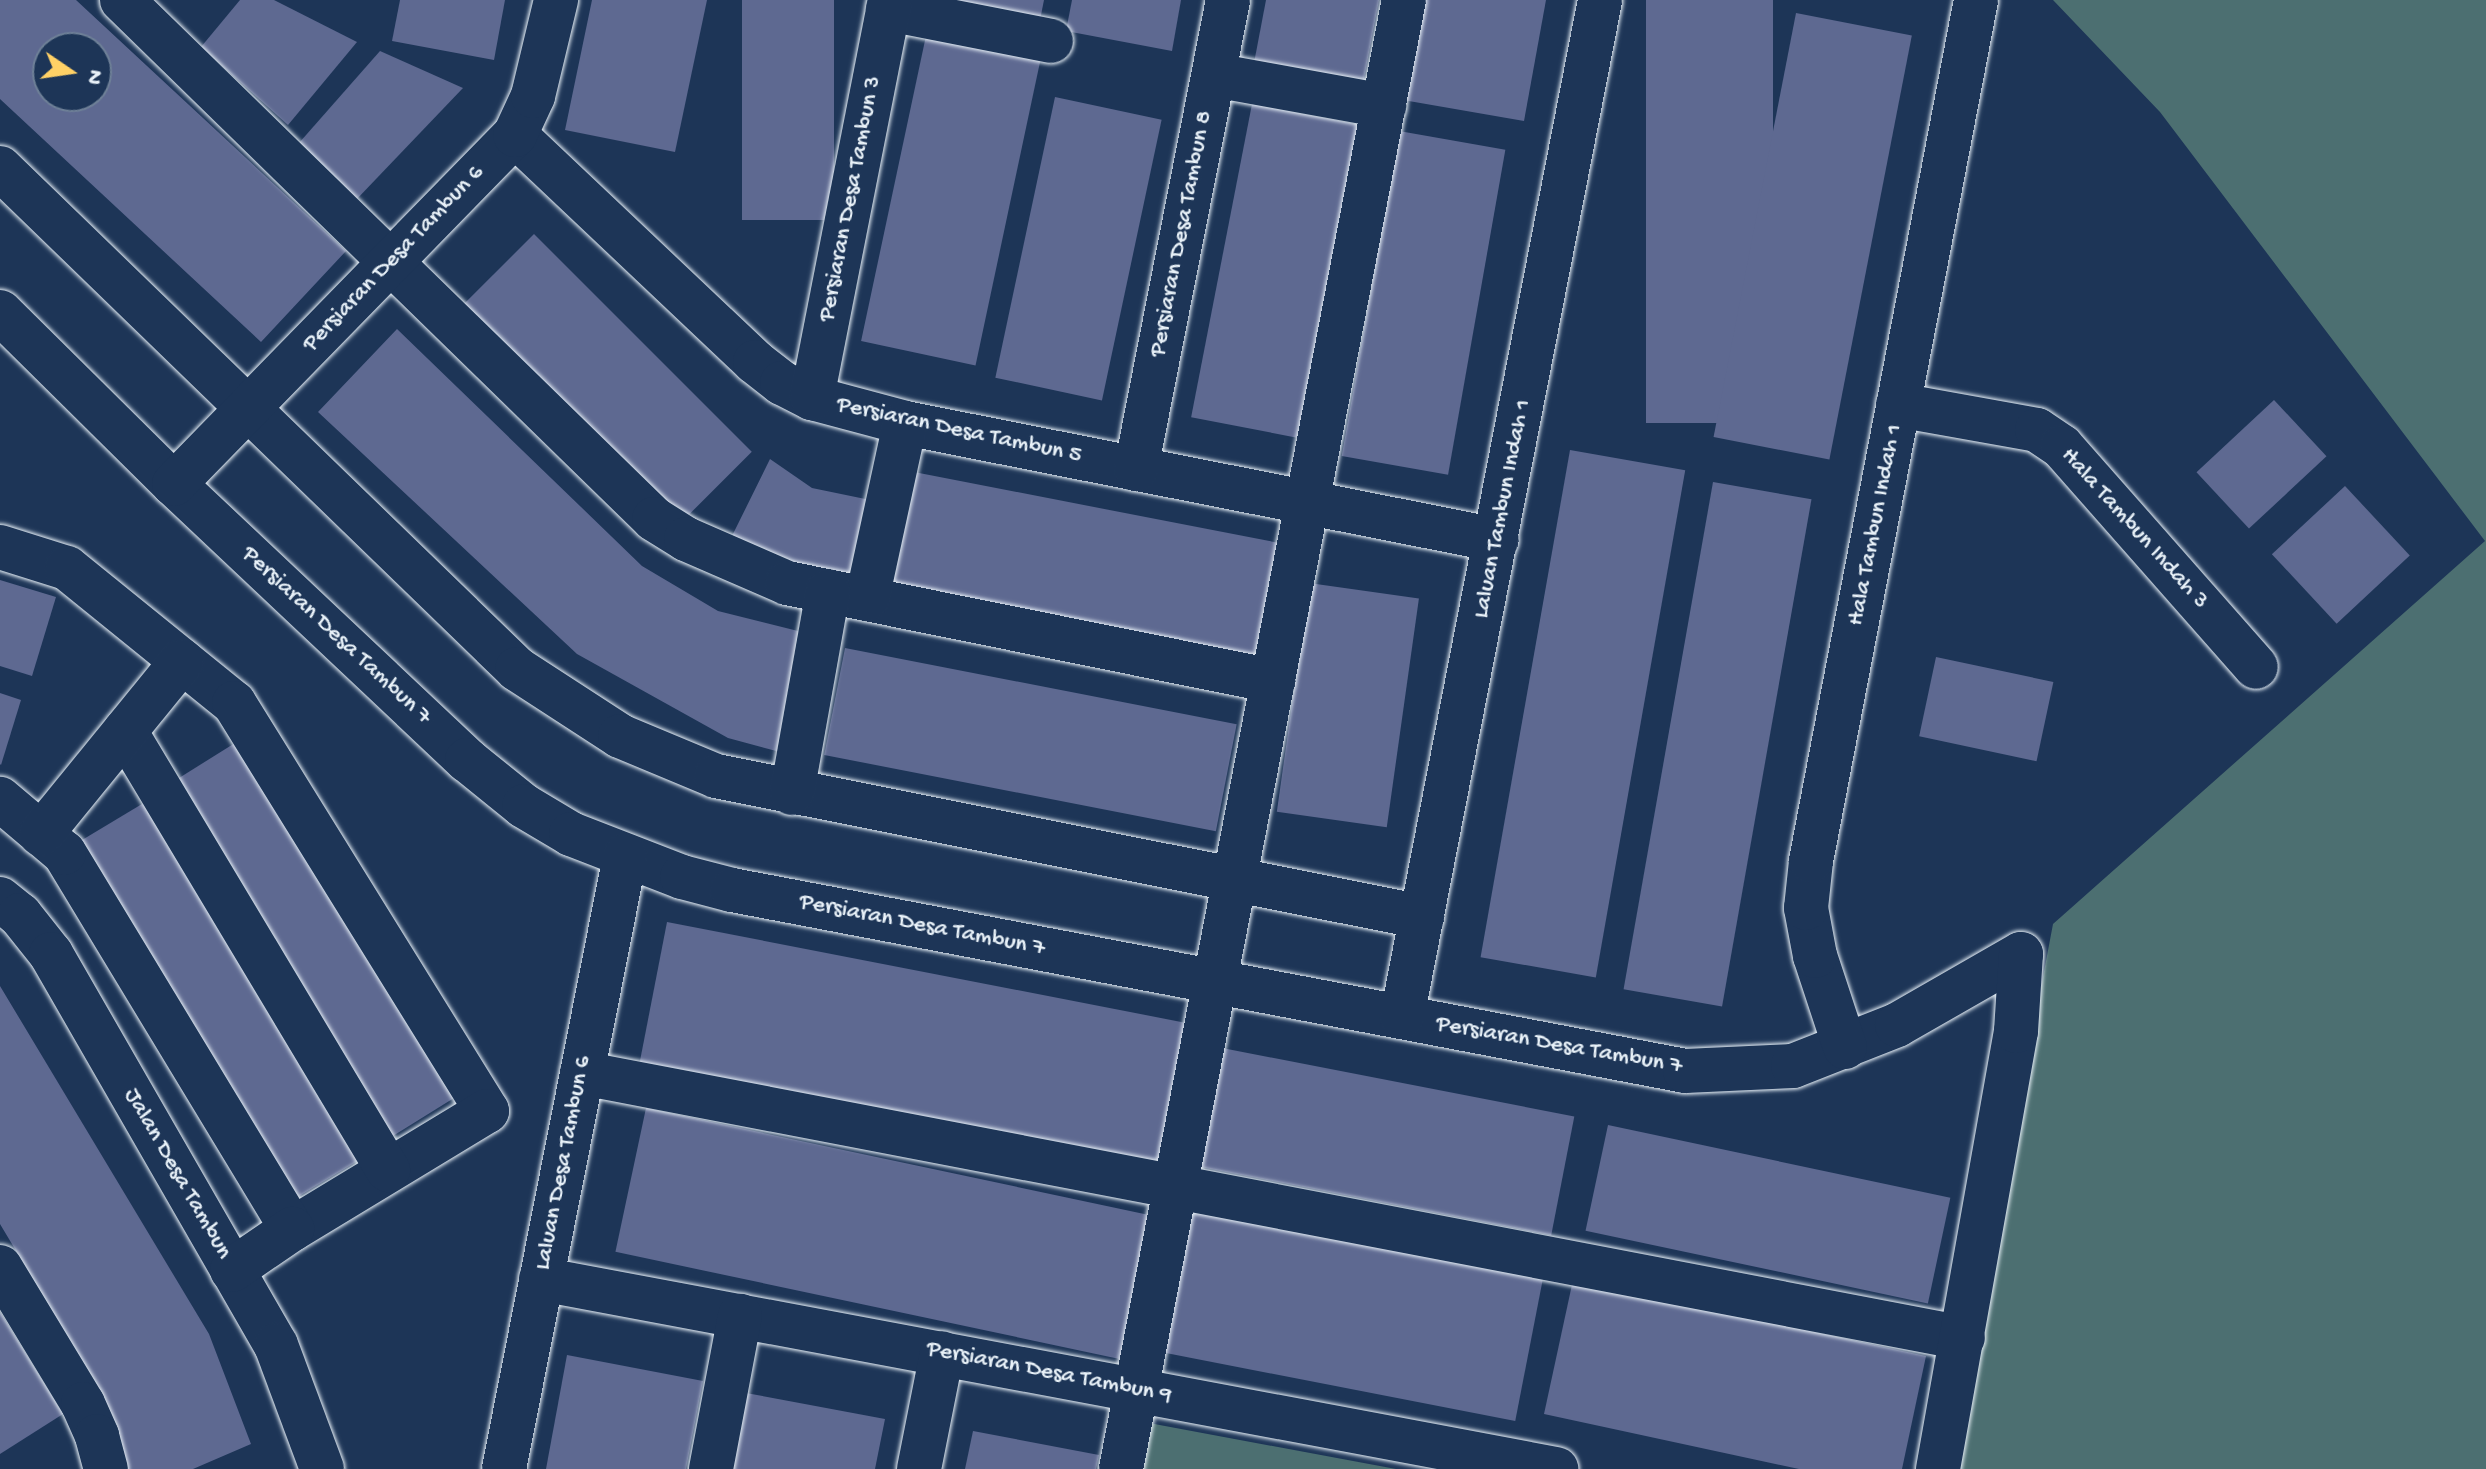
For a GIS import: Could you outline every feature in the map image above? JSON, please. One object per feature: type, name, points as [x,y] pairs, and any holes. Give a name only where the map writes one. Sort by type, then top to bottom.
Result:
[{"type":"street","name":"Persiaran Desa Tambun 6","points":[[174,484],[515,135],[533,96],[556,0]]},
{"type":"street","name":"Persiaran Desa Tambun 8","points":[[1136,469],[1228,0]]},
{"type":"street","points":[[1121,1469],[1404,0]]},
{"type":"street","name":"Laluan Tambun Indah 1","points":[[1402,1017],[1600,0]]},
{"type":"street","name":"Hala Tambun Indah 1","points":[[1845,1047],[1815,956],[1806,908],[1811,861],[1976,0]]},
{"type":"street","points":[[889,5],[1051,41]]},
{"type":"street","name":"Persiaran Desa Tambun 3","points":[[812,398],[889,5]]},
{"type":"street","points":[[150,10],[393,262],[654,519],[755,571],[787,583],[1273,681]]},
{"type":"street","points":[[1214,75],[1384,106]]},
{"type":"street","name":"Persiaran Desa Tambun 5","points":[[515,135],[755,362],[782,383],[812,398],[905,423],[1497,540]]},
{"type":"street","points":[[0,168],[517,669],[620,736],[668,759],[716,776],[1422,917]]},
{"type":"street","name":"Persiaran Desa Tambun 7","points":[[0,312],[174,484],[467,760],[524,806],[571,834],[625,856],[732,890],[1685,1071],[1793,1066],[1897,1025],[2021,954],[2016,1031],[1963,1338]]},
{"type":"street","name":"Hala Tambun Indah 3","points":[[1898,405],[2037,430],[2062,447],[2256,667]]},
{"type":"street","points":[[792,793],[848,595],[905,423]]},
{"type":"street","points":[[0,547],[67,568],[234,703],[487,1111],[292,1229],[232,1270]]},
{"type":"street","points":[[41,834],[182,661]]},
{"type":"street","points":[[125,731],[388,1170]]},
{"type":"street","points":[[0,799],[64,853],[292,1229]]},
{"type":"street","name":"Laluan Desa Tambun 6","points":[[504,1469],[625,856]]},
{"type":"street","name":"Jalan Desa Tambun","points":[[0,899],[20,915],[51,954],[276,1345],[322,1469]]},
{"type":"street","points":[[582,1073],[1963,1338],[1938,1469]]},
{"type":"street","points":[[0,1267],[83,1404],[97,1436],[106,1469]]},
{"type":"street","name":"Persiaran Desa Tambun 9","points":[[541,1279],[1135,1389],[1432,1457],[1556,1469]]},
{"type":"street","points":[[711,1469],[740,1316]]},
{"type":"street","points":[[919,1469],[942,1353]]},
{"type":"green space","points":[[2053,0],[2486,0],[2486,1469],[1950,1469],[2053,924],[2485,541],[2160,112]]},
{"type":"green space","points":[[1149,1423],[1396,1469],[1141,1469]]},
{"type":"building","points":[[0,0],[76,0],[110,32],[32,32],[32,112],[112,112],[112,33],[346,251],[261,342],[0,99]]},
{"type":"building","points":[[240,0],[274,0],[357,42],[288,125],[201,47]]},
{"type":"building","points":[[400,0],[505,0],[494,60],[392,41]]},
{"type":"building","points":[[592,0],[707,0],[675,152],[565,130]]},
{"type":"building","points":[[742,0],[834,0],[834,220],[742,220]]},
{"type":"building","points":[[927,0],[1044,0],[1038,30]]},
{"type":"building","points":[[1072,0],[1181,0],[1172,51],[1066,31]]},
{"type":"building","points":[[1266,0],[1379,0],[1363,84],[1254,63]]},
{"type":"building","points":[[1420,0],[1546,0],[1524,121],[1403,100]]},
{"type":"building","points":[[1646,0],[1773,0],[1773,423],[1646,423]]},
{"type":"building","points":[[1796,13],[1912,36],[1829,460],[1714,437]]},
{"type":"building","points":[[927,31],[1041,55],[976,365],[861,341]]},
{"type":"building","points":[[380,51],[463,88],[355,201],[299,143]]},
{"type":"building","points":[[1055,97],[1162,120],[1102,400],[995,378]]},
{"type":"building","points":[[1252,104],[1363,126],[1302,439],[1191,417]]},
{"type":"building","points":[[1399,131],[1505,150],[1448,475],[1342,456]]},
{"type":"building","points":[[534,234],[752,452],[679,525],[461,307]]},
{"type":"building","points":[[397,329],[642,566],[718,611],[802,632],[780,752],[728,738],[577,654],[318,412]]},
{"type":"building","points":[[2274,400],[2327,456],[2249,529],[2196,472]]},
{"type":"building","points":[[1570,450],[1685,470],[1596,977],[1481,957]]},
{"type":"building","points":[[770,459],[812,488],[875,501],[856,584],[796,573],[732,536]]},
{"type":"building","points":[[914,472],[1283,544],[1260,662],[891,590]]},
{"type":"building","points":[[1713,482],[1811,499],[1722,1007],[1624,989]]},
{"type":"building","points":[[2345,486],[2410,555],[2337,624],[2272,554]]},
{"type":"building","points":[[0,580],[56,597],[32,676],[0,666]]},
{"type":"building","points":[[1309,583],[1419,598],[1387,827],[1277,812]]},
{"type":"building","points":[[845,648],[1237,724],[1216,831],[824,755]]},
{"type":"building","points":[[1936,657],[2053,682],[2037,761],[1919,736]]},
{"type":"building","points":[[0,693],[21,700],[1,765],[0,764]]},
{"type":"building","points":[[235,743],[456,1097],[386,1140],[165,786]]},
{"type":"building","points":[[147,801],[362,1158],[290,1202],[75,844]]},
{"type":"building","points":[[667,922],[1186,1023],[1158,1169],[639,1068]]},
{"type":"building","points":[[0,986],[209,1334],[251,1444],[193,1469],[126,1469],[104,1398],[0,1224]]},
{"type":"building","points":[[1217,1047],[1574,1116],[1551,1235],[1194,1166]]},
{"type":"building","points":[[646,1108],[1154,1216],[1123,1360],[615,1252]]},
{"type":"building","points":[[1608,1125],[1950,1198],[1928,1303],[1586,1231]]},
{"type":"building","points":[[1185,1207],[1543,1277],[1515,1421],[1157,1351]]},
{"type":"building","points":[[1573,1280],[1926,1356],[1902,1469],[1799,1469],[1544,1414]]},
{"type":"building","points":[[0,1312],[63,1414],[0,1454]]},
{"type":"building","points":[[567,1355],[703,1381],[686,1469],[546,1469]]},
{"type":"building","points":[[746,1393],[885,1419],[875,1469],[732,1469]]},
{"type":"building","points":[[973,1431],[1099,1455],[1096,1469],[965,1469]]}]
